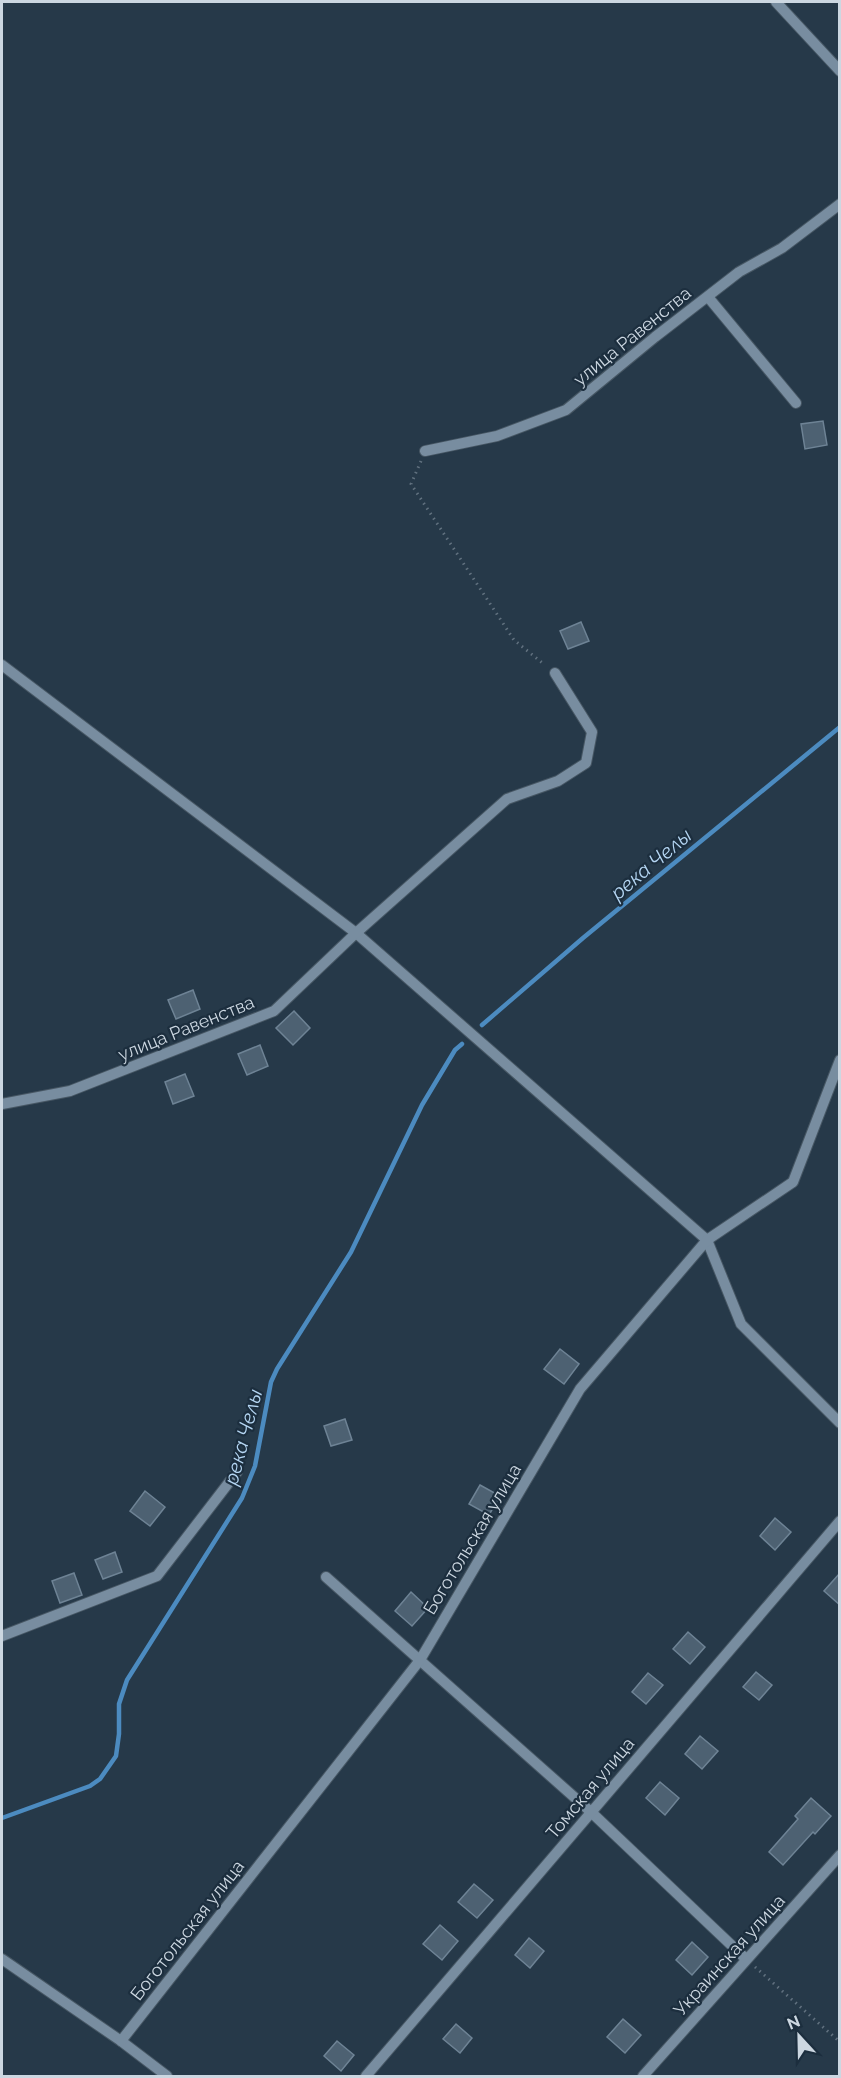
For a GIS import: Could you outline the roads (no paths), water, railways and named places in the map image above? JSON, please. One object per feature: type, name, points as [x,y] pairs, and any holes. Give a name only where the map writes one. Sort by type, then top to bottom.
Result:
[{"type":"street","points":[[776,2],[840,71]]},
{"type":"street","name":"улица Равенства","points":[[425,451],[497,436],[566,410],[739,272],[782,248],[840,204]]},
{"type":"street","points":[[708,297],[795,403]]},
{"type":"street","points":[[2,665],[356,933],[707,1240],[741,1324],[840,1423]]},
{"type":"street","name":"улица Равенства","points":[[2,1104],[70,1091],[274,1011],[356,933],[507,799],[558,781],[586,764],[592,732],[555,673]]},
{"type":"street","name":"Боготольская улица","points":[[121,2041],[420,1660],[580,1389],[707,1240],[793,1182],[840,1060]]},
{"type":"street","points":[[2,1636],[157,1576],[237,1472]]},
{"type":"street","name":"Томская улица","points":[[366,2076],[840,1521]]},
{"type":"street","points":[[326,1577],[591,1812],[746,1959]]},
{"type":"street","name":"Украинская улица","points":[[643,2076],[840,1855]]},
{"type":"street","points":[[2,1959],[121,2041],[167,2076]]},
{"type":"waterway","name":"река Челы","points":[[482,1025],[583,938],[840,727]]},
{"type":"waterway","name":"река Челы","points":[[2,1818],[90,1786],[100,1779],[116,1756],[119,1704],[127,1680],[242,1498],[255,1466],[271,1382],[277,1369],[351,1252],[422,1105],[455,1050],[462,1044]]}]
